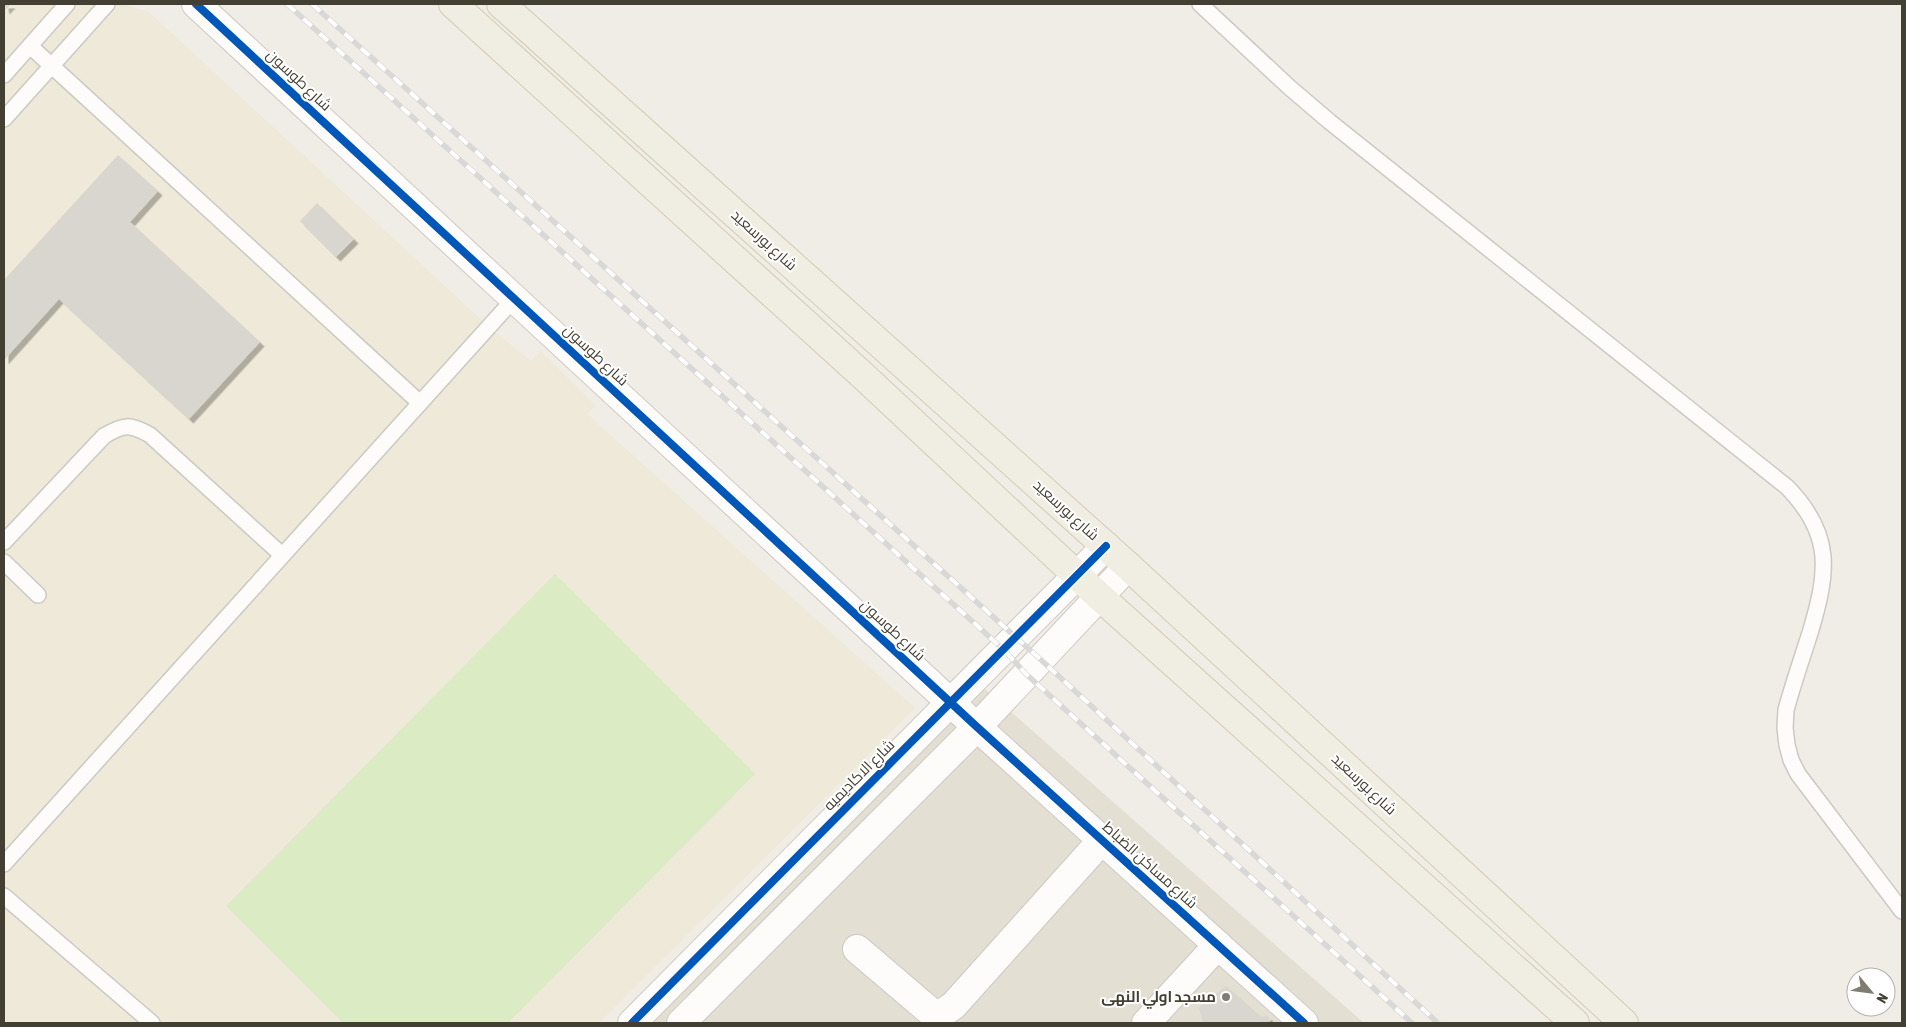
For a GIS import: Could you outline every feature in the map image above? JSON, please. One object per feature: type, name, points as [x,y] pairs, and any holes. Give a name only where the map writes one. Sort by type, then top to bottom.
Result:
[{"type":"main road","points":[[453,4],[859,372],[1099,596],[1575,1023]]},
{"type":"main road","name":"شارع بورسعيد","points":[[501,4],[1106,546],[1624,1023]]},
{"type":"street","name":"شارع طوسون","points":[[196,4],[977,727]]},
{"type":"street","name":"شارع الاكاديميه","points":[[634,1022],[1106,546]]},
{"type":"street","points":[[681,1023],[977,727],[1128,566]]},
{"type":"street","name":"شارع مساكن الضباط","points":[[977,727],[1304,1023]]},
{"type":"street","points":[[857,949],[932,1014],[946,1012],[1102,840]]},
{"type":"street","points":[[1146,1023],[1218,945]]},
{"type":"lane","points":[[4,75],[67,4]]},
{"type":"lane","points":[[4,119],[107,4]]},
{"type":"lane","points":[[1200,4],[1289,88],[1330,122],[1779,481],[1800,500],[1811,516],[1819,533],[1823,554],[1824,576],[1821,597],[1786,710],[1785,728],[1787,745],[1791,760],[1807,787],[1902,910]]},
{"type":"lane","points":[[30,46],[420,403]]},
{"type":"lane","points":[[4,864],[514,299]]},
{"type":"lane","points":[[4,542],[104,436],[118,427],[136,427],[150,435],[282,555]]},
{"type":"lane","points":[[4,562],[38,595]]},
{"type":"lane","points":[[4,896],[152,1023]]},
{"type":"shaded area","points":[[4,4],[122,4],[149,12],[489,327],[531,361],[541,351],[596,406],[587,414],[915,708],[599,1023],[4,1023]]},
{"type":"shaded area","points":[[985,689],[1364,1023],[648,1023]]},
{"type":"green space","points":[[555,574],[755,774],[508,1023],[343,1023],[226,906]]},
{"type":"building","points":[[4,4],[11,4],[5,10]]},
{"type":"building","points":[[118,155],[158,191],[130,222],[260,342],[189,419],[59,299],[4,360],[4,280]]},
{"type":"building","points":[[317,203],[354,239],[336,257],[300,221]]},
{"type":"building","name":"مسجد اولي النهى","points":[[1226,986],[1261,1017],[1268,1016],[1270,1023],[1203,1023],[1199,1007]]},
{"type":"railway","points":[[287,4],[1003,649],[1026,674],[1412,1023]]},
{"type":"railway","points":[[312,4],[1040,659],[1438,1023]]},
{"type":"cycle path","points":[[196,4],[977,727],[1304,1023]]},
{"type":"cycle path","points":[[632,1023],[1106,546]]},
{"type":"place","name":"مسجد اولي النهى","points":[[1226,997]]}]
